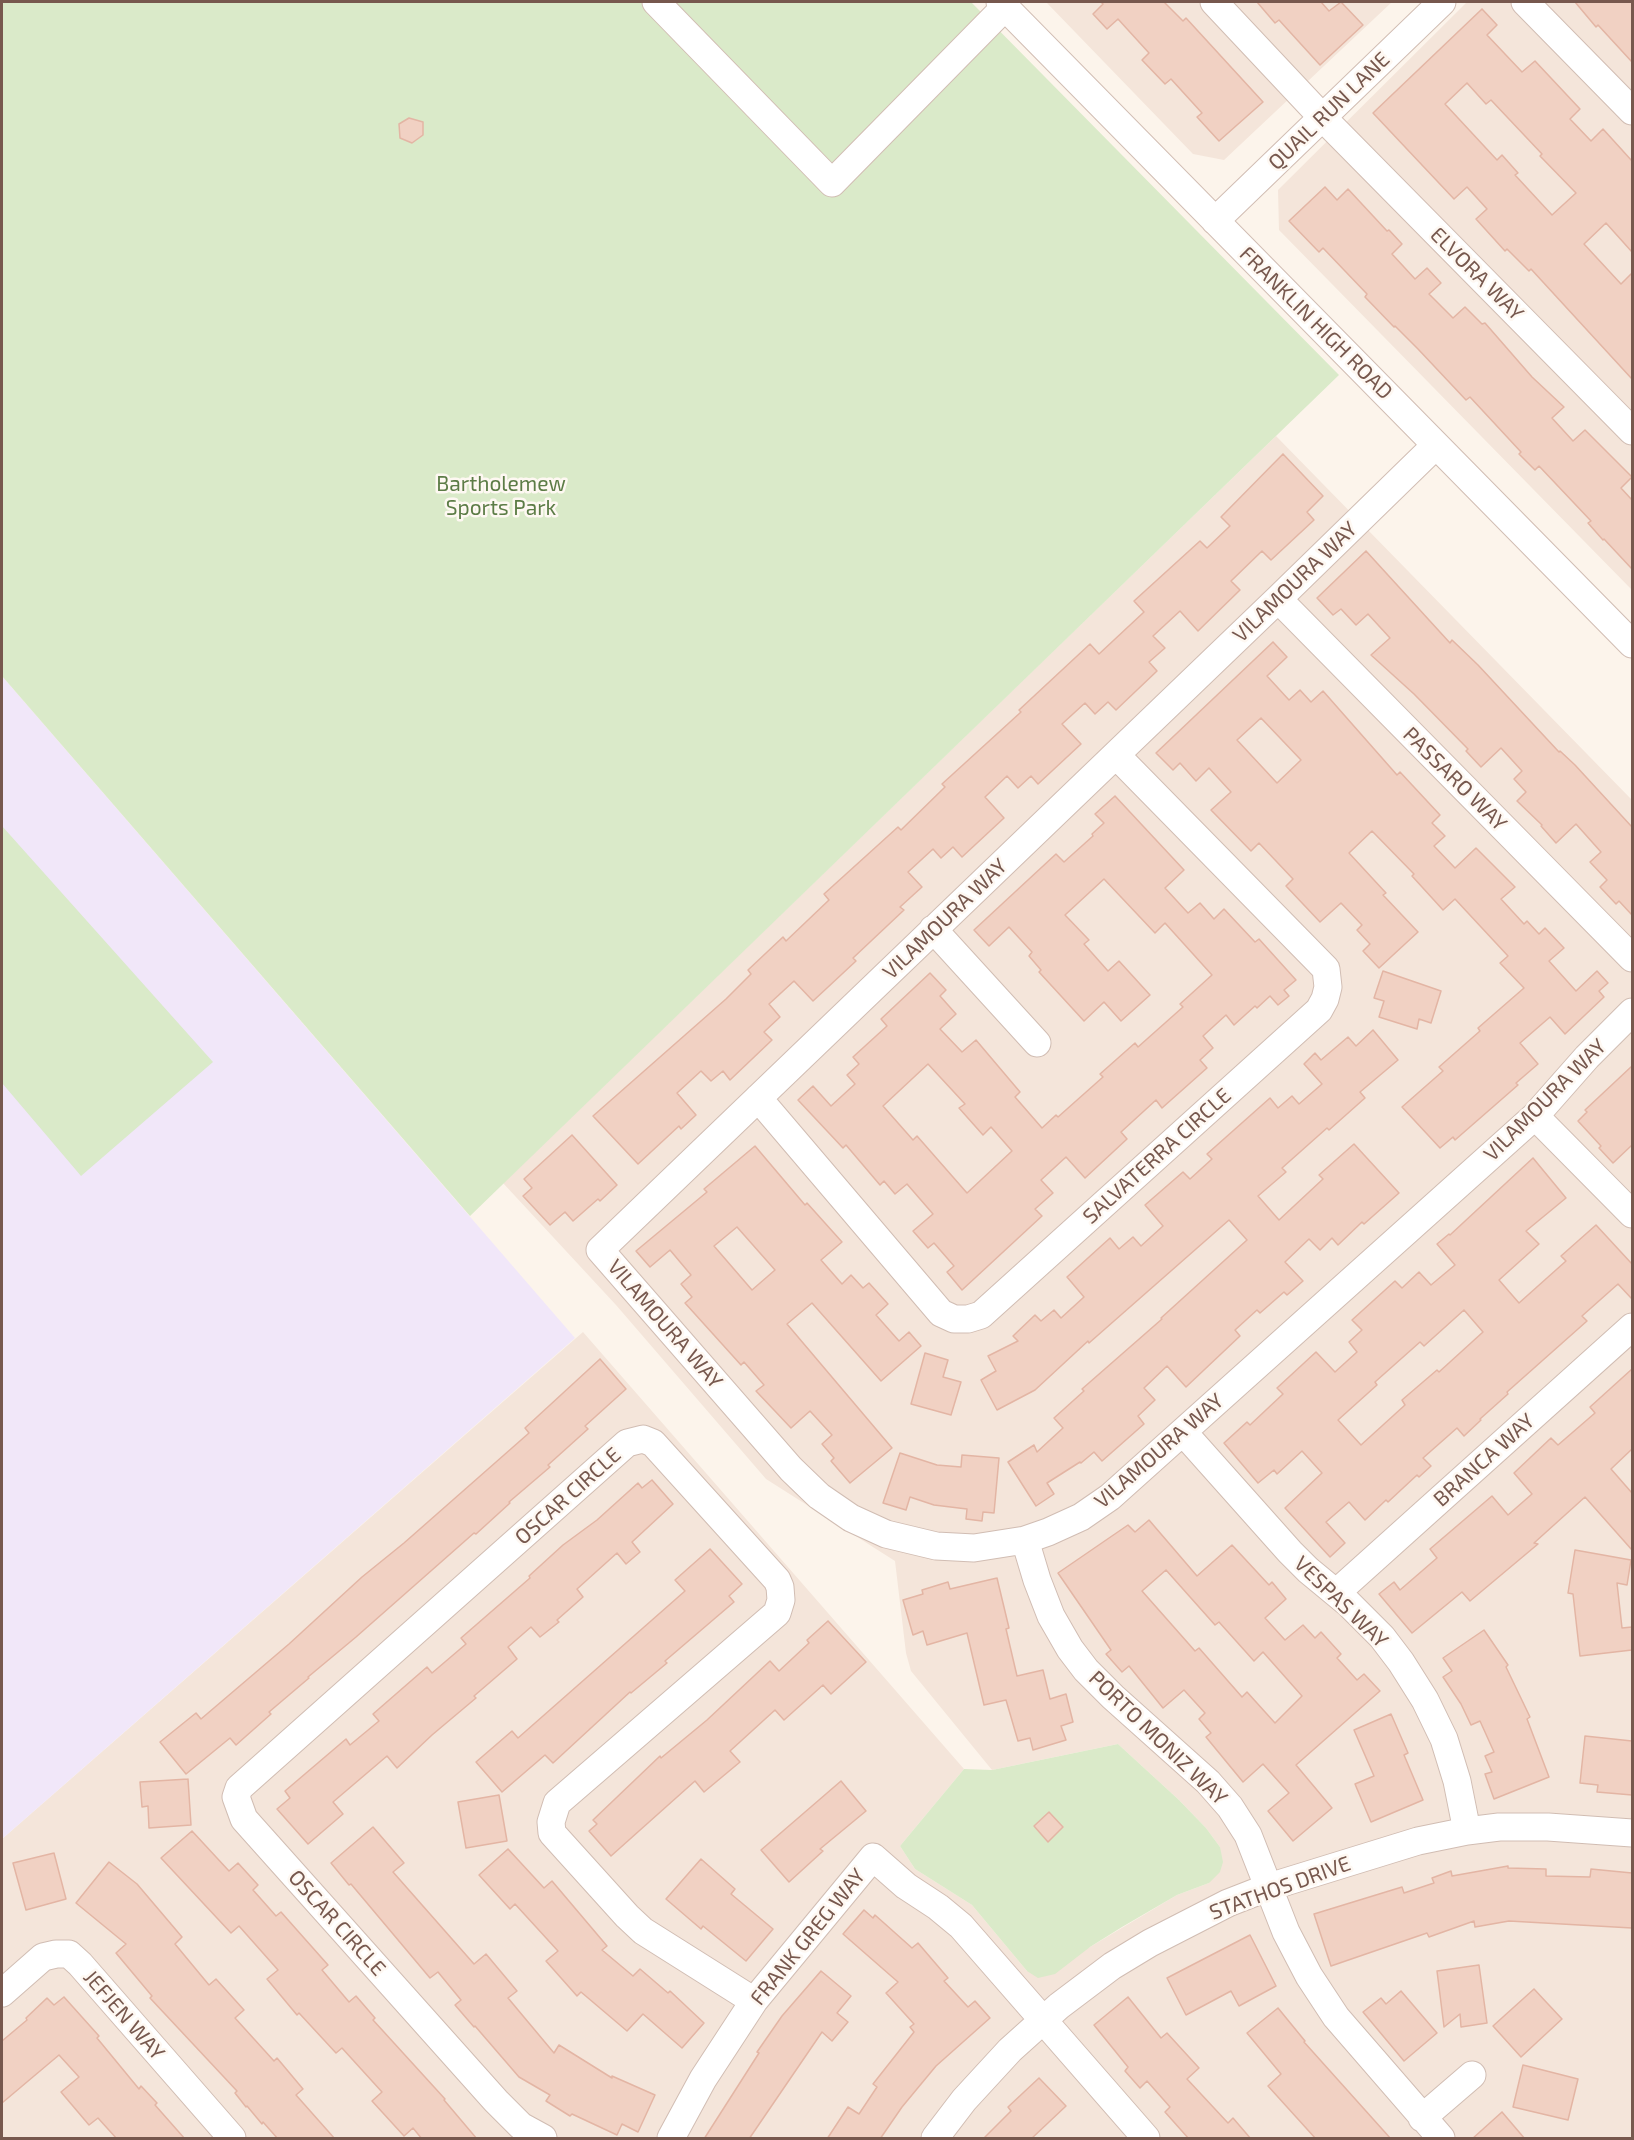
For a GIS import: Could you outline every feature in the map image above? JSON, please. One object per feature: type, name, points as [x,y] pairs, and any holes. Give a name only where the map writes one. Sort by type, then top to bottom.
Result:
[{"type":"street","points":[[656,2],[832,183],[1002,4]]},
{"type":"street","name":"ELVORA WAY","points":[[1214,2],[1322,117],[1632,431]]},
{"type":"street","name":"QUAIL RUN LANE","points":[[1215,221],[1442,2]]},
{"type":"street","points":[[1525,2],[1632,111]]},
{"type":"street","name":"FRANKLIN HIGH ROAD","points":[[1002,4],[1632,644]]},
{"type":"street","name":"VILAMOURA WAY","points":[[1436,445],[600,1250],[791,1469],[827,1501],[851,1518],[886,1534],[936,1546],[974,1548],[1025,1540],[1048,1532],[1110,1497],[1535,1116],[1587,1057],[1632,1012]]},
{"type":"street","name":"PASSARO WAY","points":[[1278,599],[1632,958]]},
{"type":"street","name":"SALVATERRA CIRCLE","points":[[758,1098],[941,1313],[954,1319],[969,1318],[981,1315],[1319,1010],[1328,987],[1326,969],[1116,755]]},
{"type":"street","points":[[933,929],[1037,1043]]},
{"type":"street","points":[[1535,1116],[1632,1214]]},
{"type":"street","name":"BRANCA WAY","points":[[1336,1593],[1632,1327]]},
{"type":"street","name":"VESPAS WAY","points":[[1183,1432],[1290,1552],[1382,1637],[1401,1662],[1425,1700],[1444,1740],[1457,1781],[1467,1831]]},
{"type":"street","name":"OSCAR CIRCLE","points":[[543,2139],[521,2126],[488,2092],[244,1819],[236,1797],[239,1788],[627,1443],[643,1440],[653,1443],[777,1580],[781,1600],[777,1612],[557,1803],[551,1822],[552,1833],[643,1931],[754,2001]]},
{"type":"street","name":"PORTO MONIZ WAY","points":[[1025,1540],[1036,1580],[1051,1616],[1071,1649],[1086,1670],[1208,1782],[1230,1808],[1248,1835],[1287,1932],[1309,1976],[1357,2043],[1441,2139]]},
{"type":"street","name":"STATHOS DRIVE","points":[[935,2139],[964,2100],[1010,2050],[1043,2020],[1112,1966],[1198,1917],[1269,1887],[1418,1841],[1467,1831],[1499,1827],[1548,1827],[1632,1833]]},
{"type":"street","name":"FRANK GREG WAY","points":[[671,2139],[703,2079],[754,2001],[873,1857],[906,1886],[938,1907],[961,1926],[1146,2139]]},
{"type":"street","name":"JEFJEN WAY","points":[[2,1993],[44,1957],[69,1954],[232,2139]]},
{"type":"street","points":[[1422,2118],[1472,2075]]},
{"type":"shaded area","points":[[1046,2],[1392,2],[1224,160],[1193,154]]},
{"type":"shaded area","points":[[1467,2],[1632,2],[1632,590],[1279,230],[1278,190]]},
{"type":"shaded area","points":[[1276,436],[1632,800],[1632,2138],[2,2138],[2,1839],[583,1332],[964,1769],[900,1846],[915,1869],[972,1905],[1027,1971],[1090,1947],[1177,1895],[1209,1883],[1220,1847],[1206,1828],[1179,1800],[1118,1744],[992,1770],[911,1671],[906,1653],[895,1561],[766,1479],[616,1305],[503,1183]]},
{"type":"shaded area","points":[[2,676],[575,1338],[2,1839]]},
{"type":"green space","name":"Bartholemew Sports Park","points":[[2,2],[971,2],[1339,375],[470,1216],[2,676]]},
{"type":"green space","points":[[2,826],[213,1062],[81,1176],[2,1083]]},
{"type":"green space","points":[[1118,1744],[1206,1828],[1220,1847],[1223,1862],[1220,1872],[1209,1883],[1177,1895],[1122,1927],[1090,1947],[1055,1974],[1038,1978],[1027,1971],[972,1905],[915,1869],[900,1846],[964,1769],[992,1770]]},
{"type":"building","points":[[1101,2],[1164,2],[1183,21],[1186,18],[1263,102],[1219,141],[1197,117],[1202,113],[1171,79],[1165,84],[1142,60],[1149,53],[1118,19],[1107,29],[1093,14],[1103,4]]},
{"type":"building","points":[[1257,2],[1321,2],[1329,11],[1341,2],[1363,25],[1320,65],[1279,20],[1275,23]]},
{"type":"building","points":[[1575,2],[1632,2],[1632,62],[1598,25],[1596,27]]},
{"type":"building","points":[[1482,9],[1497,25],[1487,35],[1522,72],[1535,61],[1580,109],[1570,119],[1591,141],[1603,129],[1632,161],[1632,252],[1606,223],[1584,244],[1621,284],[1632,273],[1632,379],[1531,269],[1529,271],[1507,249],[1505,251],[1476,219],[1487,209],[1467,187],[1454,199],[1373,113]],"holes":[[[1467,83],[1486,104],[1491,100],[1576,193],[1552,215],[1515,175],[1518,173],[1502,155],[1497,160],[1445,104]]]},
{"type":"building","points":[[409,118],[423,122],[423,135],[412,143],[400,138],[399,124]]},
{"type":"building","points":[[1325,187],[1337,200],[1348,189],[1387,231],[1389,230],[1402,244],[1392,254],[1415,279],[1427,268],[1441,283],[1429,294],[1453,318],[1465,307],[1482,324],[1485,323],[1532,377],[1564,407],[1552,418],[1573,441],[1585,430],[1632,477],[1621,488],[1632,500],[1632,569],[1603,540],[1588,523],[1591,521],[1539,466],[1535,470],[1470,397],[1466,400],[1365,297],[1367,294],[1323,248],[1319,252],[1289,221]]},
{"type":"building","points":[[1283,454],[1323,496],[1307,512],[1314,520],[1271,560],[1262,551],[1231,581],[1240,590],[1198,631],[1180,611],[1153,636],[1165,648],[1149,662],[1157,671],[1116,710],[1108,702],[1095,714],[1085,703],[1062,724],[1081,744],[1038,784],[1031,776],[1018,788],[1007,776],[985,797],[1004,818],[962,857],[953,847],[941,858],[933,849],[908,872],[922,887],[900,907],[904,910],[853,958],[856,961],[813,1001],[794,981],[769,1004],[780,1017],[764,1032],[772,1040],[730,1080],[723,1071],[711,1081],[701,1071],[677,1093],[696,1115],[681,1129],[679,1126],[638,1164],[593,1116],[726,999],[751,974],[748,970],[783,937],[786,941],[829,900],[824,894],[898,827],[901,830],[945,787],[942,784],[1021,712],[1019,710],[1090,644],[1099,654],[1144,612],[1134,601],[1200,541],[1207,548],[1230,526],[1221,517]]},
{"type":"building","points":[[1366,551],[1450,643],[1452,640],[1478,665],[1632,827],[1632,915],[1619,901],[1616,904],[1600,887],[1607,880],[1590,862],[1601,852],[1576,824],[1556,843],[1542,825],[1517,801],[1526,792],[1514,779],[1522,771],[1501,748],[1481,767],[1466,751],[1468,749],[1414,694],[1371,655],[1390,638],[1368,614],[1356,625],[1341,609],[1333,615],[1317,598]]},
{"type":"building","points":[[1273,642],[1287,657],[1267,676],[1289,700],[1300,690],[1311,702],[1323,691],[1397,775],[1400,772],[1440,815],[1432,823],[1445,836],[1434,846],[1455,868],[1476,848],[1515,887],[1501,899],[1524,924],[1527,921],[1539,934],[1545,928],[1564,948],[1549,961],[1576,991],[1597,971],[1608,983],[1599,991],[1604,997],[1565,1034],[1550,1017],[1520,1043],[1538,1064],[1516,1083],[1518,1085],[1455,1140],[1453,1137],[1440,1148],[1402,1107],[1443,1071],[1439,1067],[1480,1031],[1478,1028],[1524,988],[1500,963],[1508,956],[1455,899],[1443,910],[1412,876],[1414,874],[1372,831],[1349,853],[1386,893],[1383,895],[1418,932],[1379,968],[1363,951],[1370,944],[1357,930],[1362,925],[1341,903],[1320,922],[1286,886],[1293,879],[1259,843],[1251,851],[1211,810],[1231,792],[1209,768],[1196,781],[1180,763],[1173,770],[1156,753]],"holes":[[[1261,718],[1301,760],[1277,783],[1237,740]]]},
{"type":"building","points":[[1115,796],[1184,870],[1165,888],[1188,913],[1200,903],[1214,919],[1224,909],[1255,942],[1259,939],[1296,980],[1284,990],[1289,996],[1278,1005],[1270,996],[1234,1025],[1226,1015],[1203,1036],[1213,1048],[1200,1060],[1207,1068],[1162,1108],[1156,1100],[1121,1132],[1127,1139],[1085,1178],[1066,1157],[1041,1180],[1053,1193],[1035,1209],[1042,1216],[962,1290],[947,1272],[954,1266],[934,1243],[928,1248],[913,1231],[933,1214],[907,1184],[895,1194],[884,1181],[880,1185],[846,1145],[843,1148],[798,1100],[813,1086],[831,1106],[855,1084],[847,1075],[859,1064],[853,1057],[887,1026],[881,1019],[930,973],[946,990],[940,996],[956,1014],[940,1029],[962,1052],[976,1040],[1020,1092],[1015,1097],[1042,1128],[1056,1115],[1058,1117],[1103,1077],[1100,1074],[1135,1043],[1138,1047],[1183,1007],[1180,1004],[1212,975],[1165,923],[1155,933],[1104,879],[1065,915],[1089,940],[1084,944],[1108,971],[1119,961],[1150,995],[1121,1021],[1104,1002],[1084,1021],[1039,972],[1041,970],[1029,956],[1032,952],[1009,927],[989,946],[974,930],[1056,854],[1064,862],[1093,836],[1092,834],[1104,823],[1095,814]],"holes":[[[928,1064],[965,1104],[959,1108],[983,1135],[991,1127],[1012,1151],[967,1193],[917,1136],[913,1140],[883,1106]]]},
{"type":"building","points":[[1383,971],[1441,991],[1431,1023],[1419,1019],[1417,1029],[1379,1017],[1384,1001],[1374,998]]},
{"type":"building","points":[[1373,1030],[1398,1060],[1360,1092],[1365,1098],[1282,1168],[1286,1172],[1258,1196],[1279,1220],[1323,1179],[1319,1175],[1354,1144],[1399,1193],[1364,1224],[1362,1222],[1338,1245],[1332,1238],[1320,1250],[1309,1239],[1285,1262],[1303,1281],[1287,1295],[1284,1292],[1260,1313],[1257,1310],[1235,1330],[1240,1336],[1186,1387],[1167,1366],[1144,1388],[1155,1400],[1138,1416],[1144,1424],[1102,1461],[1094,1452],[1081,1463],[1047,1483],[1054,1494],[1036,1506],[1008,1462],[1034,1445],[1037,1452],[1063,1428],[1054,1418],[1084,1391],[1082,1389],[1247,1240],[1229,1220],[1089,1343],[1088,1341],[1035,1390],[997,1410],[981,1380],[996,1371],[988,1356],[1018,1341],[1013,1336],[1035,1315],[1041,1321],[1054,1310],[1061,1318],[1084,1297],[1067,1277],[1110,1238],[1119,1249],[1133,1237],[1141,1246],[1163,1226],[1145,1205],[1183,1172],[1190,1179],[1212,1159],[1207,1154],[1270,1098],[1278,1108],[1292,1096],[1299,1104],[1322,1084],[1304,1064],[1315,1053],[1321,1060],[1348,1037],[1356,1046]]},
{"type":"building","points":[[1632,1066],[1632,1145],[1613,1163],[1578,1121],[1587,1112],[1585,1110]]},
{"type":"building","points":[[572,1135],[617,1185],[573,1221],[565,1212],[550,1225],[523,1196],[532,1188],[524,1179]]},
{"type":"building","points":[[755,1146],[805,1205],[807,1203],[842,1242],[821,1260],[842,1284],[851,1275],[863,1288],[869,1283],[888,1304],[876,1315],[899,1341],[909,1332],[921,1346],[881,1381],[812,1303],[787,1324],[892,1448],[850,1483],[831,1461],[834,1458],[822,1444],[832,1435],[810,1411],[791,1428],[756,1391],[764,1385],[744,1362],[741,1365],[685,1303],[692,1297],[681,1284],[691,1275],[670,1250],[650,1267],[636,1251],[707,1192],[704,1189]],"holes":[[[737,1227],[775,1270],[752,1290],[714,1246]]]},
{"type":"building","points":[[1533,1158],[1566,1198],[1526,1231],[1539,1244],[1499,1280],[1519,1303],[1566,1261],[1561,1256],[1596,1225],[1632,1264],[1632,1299],[1618,1284],[1582,1316],[1587,1321],[1507,1392],[1508,1394],[1464,1436],[1457,1428],[1423,1458],[1431,1466],[1419,1477],[1417,1475],[1388,1502],[1386,1500],[1365,1520],[1349,1502],[1326,1522],[1345,1543],[1330,1557],[1285,1508],[1322,1473],[1302,1451],[1277,1474],[1274,1470],[1258,1483],[1224,1443],[1247,1422],[1250,1425],[1283,1394],[1277,1388],[1316,1352],[1335,1372],[1357,1352],[1349,1342],[1362,1330],[1352,1320],[1395,1281],[1402,1288],[1419,1272],[1431,1285],[1455,1265],[1437,1244],[1450,1235]],"holes":[[[1464,1310],[1483,1332],[1439,1372],[1437,1370],[1402,1400],[1405,1405],[1361,1445],[1338,1420],[1377,1385],[1375,1382],[1420,1342],[1424,1346]]]},
{"type":"building","points":[[925,1353],[948,1360],[943,1377],[961,1382],[951,1415],[911,1404]]},
{"type":"building","points":[[600,1359],[626,1389],[585,1426],[588,1429],[476,1534],[474,1533],[308,1677],[236,1745],[230,1738],[186,1774],[160,1742],[196,1713],[201,1719],[289,1644],[362,1577],[529,1433],[525,1428]]},
{"type":"building","points":[[1632,1369],[1632,1449],[1611,1469],[1632,1493],[1632,1550],[1585,1497],[1534,1543],[1538,1544],[1470,1601],[1462,1592],[1412,1633],[1379,1594],[1394,1582],[1400,1590],[1437,1558],[1430,1549],[1492,1496],[1508,1515],[1532,1494],[1514,1473],[1551,1438],[1558,1445],[1595,1413],[1590,1407]]},
{"type":"building","points":[[900,1453],[937,1465],[961,1467],[962,1455],[999,1458],[994,1513],[983,1512],[982,1521],[966,1519],[967,1509],[934,1505],[910,1497],[906,1510],[883,1503]]},
{"type":"building","points":[[652,1480],[673,1504],[632,1542],[640,1552],[626,1564],[617,1553],[577,1589],[583,1597],[557,1620],[559,1622],[540,1637],[531,1627],[508,1647],[517,1659],[397,1768],[387,1756],[333,1802],[343,1814],[308,1844],[277,1809],[290,1798],[285,1791],[346,1739],[350,1745],[379,1721],[373,1714],[427,1667],[432,1673],[466,1644],[461,1638],[530,1578],[529,1576],[563,1545],[597,1520],[638,1483],[642,1488]]},
{"type":"building","points":[[1149,1520],[1197,1576],[1232,1545],[1269,1585],[1272,1582],[1286,1599],[1265,1618],[1285,1640],[1303,1625],[1315,1638],[1321,1632],[1341,1654],[1337,1658],[1357,1680],[1364,1674],[1380,1691],[1296,1765],[1332,1808],[1293,1841],[1268,1811],[1289,1793],[1263,1764],[1243,1782],[1206,1737],[1211,1733],[1199,1719],[1205,1713],[1184,1690],[1163,1708],[1129,1666],[1122,1672],[1106,1654],[1111,1650],[1058,1573],[1128,1525],[1135,1532]],"holes":[[[1166,1570],[1215,1625],[1219,1622],[1254,1661],[1263,1652],[1302,1696],[1275,1723],[1247,1692],[1242,1697],[1199,1648],[1195,1651],[1142,1591]]]},
{"type":"building","points":[[710,1549],[742,1584],[729,1596],[734,1602],[665,1661],[667,1663],[630,1692],[553,1763],[545,1755],[502,1792],[476,1762],[512,1731],[518,1738],[685,1591],[675,1580]]},
{"type":"building","points":[[1575,1550],[1631,1560],[1627,1585],[1617,1583],[1622,1628],[1632,1627],[1632,1650],[1580,1656],[1573,1594],[1568,1593]]},
{"type":"building","points":[[997,1578],[1017,1676],[1043,1670],[1050,1699],[1066,1694],[1073,1722],[1061,1726],[1066,1740],[1033,1750],[1030,1738],[1018,1741],[1006,1700],[984,1705],[967,1633],[927,1645],[923,1631],[913,1635],[903,1600],[923,1594],[922,1590],[948,1582],[950,1589]]},
{"type":"building","points":[[828,1621],[866,1662],[831,1694],[823,1685],[784,1720],[775,1710],[730,1751],[740,1762],[704,1792],[695,1781],[611,1856],[589,1831],[597,1824],[593,1820],[660,1756],[661,1758],[707,1720],[770,1661],[779,1671],[809,1643],[807,1640]]},
{"type":"building","points":[[1484,1630],[1508,1665],[1506,1667],[1530,1717],[1527,1719],[1549,1777],[1494,1799],[1485,1774],[1492,1772],[1485,1756],[1494,1752],[1480,1721],[1471,1725],[1461,1704],[1443,1677],[1452,1671],[1443,1658]]},
{"type":"building","points":[[1391,1714],[1408,1753],[1404,1755],[1423,1800],[1371,1822],[1355,1784],[1374,1776],[1354,1730]]},
{"type":"building","points":[[1585,1736],[1632,1741],[1632,1795],[1597,1792],[1598,1785],[1580,1783]]},
{"type":"building","points":[[188,1779],[191,1825],[149,1828],[148,1806],[142,1807],[140,1782]]},
{"type":"building","points":[[841,1781],[866,1811],[820,1849],[823,1851],[789,1882],[761,1850]]},
{"type":"building","points":[[499,1795],[507,1841],[466,1848],[458,1802]]},
{"type":"building","points":[[1049,1812],[1063,1827],[1048,1842],[1034,1826]]},
{"type":"building","points":[[373,1827],[404,1863],[393,1872],[474,1964],[486,1954],[517,1991],[508,1998],[554,2053],[559,2045],[612,2078],[612,2076],[655,2095],[638,2132],[622,2124],[617,2135],[572,2114],[570,2116],[546,2101],[550,2095],[519,2077],[455,2005],[461,2000],[438,1972],[430,1978],[351,1884],[349,1885],[331,1863]]},
{"type":"building","points":[[192,1831],[229,1871],[238,1863],[258,1885],[253,1890],[276,1916],[281,1912],[328,1965],[322,1970],[349,2002],[356,1996],[375,2018],[373,2020],[445,2099],[477,2139],[422,2139],[413,2128],[404,2136],[372,2101],[382,2092],[342,2048],[336,2053],[299,2013],[297,2015],[267,1979],[278,1970],[239,1926],[231,1933],[161,1858]]},
{"type":"building","points":[[508,1849],[544,1888],[552,1881],[607,1946],[602,1950],[633,1976],[640,1969],[668,1993],[670,1991],[704,2023],[682,2048],[643,2014],[627,2031],[581,1992],[577,1996],[546,1961],[558,1951],[515,1904],[510,1909],[479,1875]]},
{"type":"building","points":[[54,1853],[66,1899],[26,1910],[13,1863]]},
{"type":"building","points":[[701,1859],[735,1889],[731,1894],[773,1929],[746,1961],[703,1926],[701,1929],[666,1899]]},
{"type":"building","points":[[109,1862],[137,1884],[182,1937],[175,1944],[209,1985],[216,1979],[244,2010],[235,2018],[274,2061],[277,2058],[303,2089],[296,2095],[335,2139],[278,2139],[246,2107],[235,2093],[237,2091],[150,1998],[152,1996],[116,1953],[126,1944],[76,1903]]},
{"type":"building","points":[[1508,1866],[1508,1868],[1546,1869],[1546,1876],[1590,1877],[1591,1869],[1632,1873],[1632,1928],[1509,1921],[1475,1927],[1474,1921],[1429,1937],[1427,1933],[1331,1966],[1314,1914],[1402,1887],[1404,1893],[1434,1883],[1432,1878],[1451,1871],[1452,1876]]},
{"type":"building","points":[[864,1910],[873,1918],[875,1915],[912,1948],[918,1943],[948,1978],[944,1981],[968,2007],[975,2001],[990,2018],[936,2066],[902,2107],[880,2139],[827,2139],[848,2107],[859,2114],[877,2087],[873,2084],[914,2032],[910,2027],[914,2024],[886,1993],[898,1982],[843,1934]]},
{"type":"building","points":[[1250,1935],[1276,1986],[1239,2006],[1231,1991],[1186,2015],[1167,1978]]},
{"type":"building","points":[[1479,1965],[1487,2023],[1461,2027],[1460,2014],[1444,2027],[1437,1971]]},
{"type":"building","points":[[821,1971],[851,1996],[837,2013],[848,2022],[832,2041],[822,2032],[749,2139],[704,2139],[759,2053],[757,2052],[782,2016]]},
{"type":"building","points":[[1534,1989],[1562,2019],[1521,2057],[1493,2026]]},
{"type":"building","points":[[1401,1991],[1437,2033],[1404,2061],[1363,2012],[1381,1998],[1386,2004]]},
{"type":"building","points":[[64,1997],[99,2036],[97,2038],[139,2089],[141,2086],[157,2103],[155,2105],[185,2139],[117,2139],[98,2118],[89,2125],[61,2092],[79,2077],[59,2055],[2,2103],[2,2041],[27,2020],[26,2018],[47,1998],[54,2005]]},
{"type":"building","points":[[1128,1997],[1161,2038],[1167,2033],[1199,2068],[1187,2079],[1228,2123],[1233,2118],[1251,2139],[1189,2139],[1165,2112],[1170,2107],[1147,2081],[1140,2088],[1125,2071],[1128,2067],[1094,2025]]},
{"type":"building","points":[[1278,2008],[1304,2042],[1391,2139],[1316,2139],[1268,2086],[1281,2074],[1247,2033]]},
{"type":"building","points":[[1523,2065],[1578,2079],[1568,2120],[1513,2107]]},
{"type":"building","points":[[1039,2078],[1066,2106],[1031,2139],[983,2139],[1011,2111],[1008,2107]]},
{"type":"building","points":[[1502,2112],[1525,2139],[1472,2139]]}]
